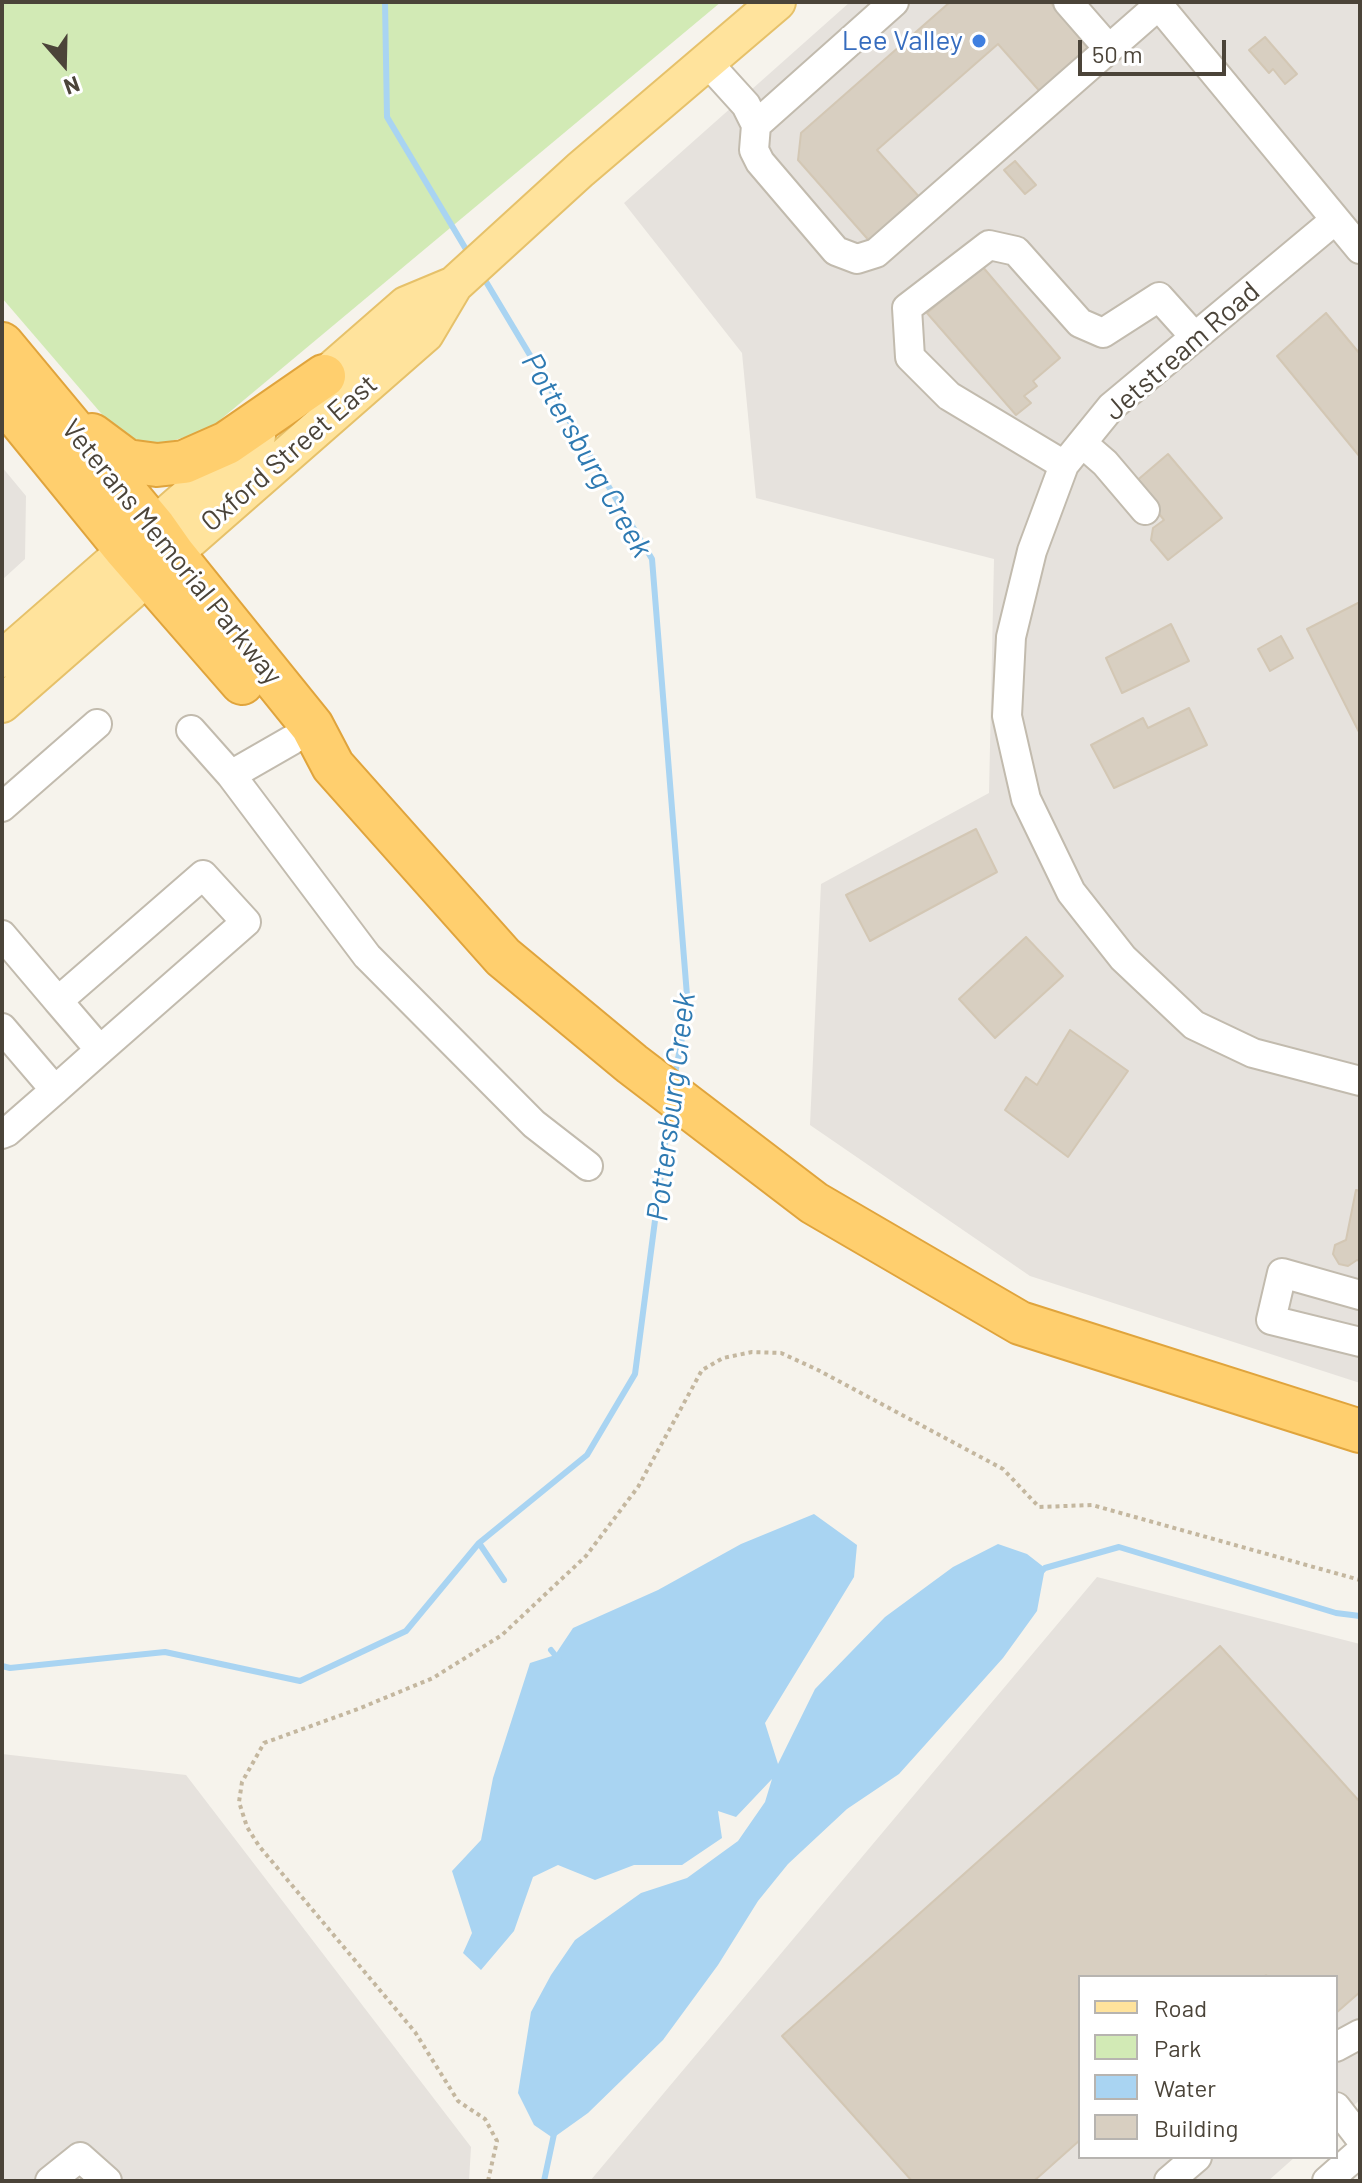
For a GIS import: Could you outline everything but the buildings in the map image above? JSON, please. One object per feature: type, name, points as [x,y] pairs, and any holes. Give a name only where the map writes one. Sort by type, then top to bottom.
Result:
[{"type":"highway","name":"Veterans Memorial Parkway","points":[[2,344],[56,408],[151,552],[292,740],[333,766]]},
{"type":"highway","points":[[56,408],[127,461],[157,465],[184,462],[227,443],[324,376]]},
{"type":"highway","name":"Veterans Memorial Parkway","points":[[2,398],[151,552],[312,726],[333,766],[503,957],[701,1118],[814,1203],[1020,1323],[1360,1431]]},
{"type":"main road","name":"Oxford Street East","points":[[2,659],[151,552],[425,334],[454,285],[580,170],[777,2]]},
{"type":"main road","name":"Oxford Street East","points":[[2,704],[324,376],[406,305],[454,285]]},
{"type":"street","points":[[756,125],[894,2]]},
{"type":"street","points":[[1068,2],[1109,49]]},
{"type":"street","points":[[707,62],[746,105],[756,125],[754,150],[760,162],[836,251],[857,259],[876,253],[1157,4],[1360,249]]},
{"type":"street","name":"Jetstream Road","points":[[1335,220],[1111,407],[1064,465],[1032,551],[1011,637],[1007,716],[1026,799],[1032,812],[1071,892],[1123,958],[1194,1025],[1253,1053],[1360,1081]]},
{"type":"street","points":[[1064,465],[960,403],[910,357],[907,308],[989,245],[1016,251],[1080,323],[1103,333],[1159,297],[1195,337]]},
{"type":"street","points":[[1082,443],[1105,463],[1145,510]]},
{"type":"street","points":[[2,807],[97,724]]},
{"type":"street","points":[[191,730],[231,775],[367,956],[534,1124],[588,1166]]},
{"type":"street","points":[[231,775],[292,740]]},
{"type":"street","points":[[2,1134],[246,922],[203,875],[58,1001]]},
{"type":"street","points":[[2,935],[100,1050]]},
{"type":"street","points":[[2,1028],[55,1090]]},
{"type":"street","points":[[1360,1295],[1282,1273],[1271,1320],[1360,1342]]},
{"type":"street","points":[[1338,2046],[1360,2034]]},
{"type":"street","points":[[1338,2110],[1360,2138]]},
{"type":"street","points":[[1327,2181],[1360,2152]]},
{"type":"street","points":[[50,2181],[80,2157],[107,2181]]},
{"type":"street","points":[[1169,2181],[1195,2159]]},
{"type":"path","points":[[488,2181],[497,2141],[485,2119],[458,2101],[415,2032],[259,1846],[247,1827],[239,1802],[242,1782],[264,1743],[433,1678],[502,1635],[586,1556],[638,1487],[702,1370],[723,1358],[752,1352],[781,1353],[1003,1469],[1039,1507],[1092,1505],[1360,1580]]},
{"type":"shaded area","points":[[850,2],[1360,2],[1360,1383],[1030,1276],[810,1125],[821,884],[989,793],[994,559],[756,498],[742,353],[624,203]]},
{"type":"shaded area","points":[[2,467],[26,496],[25,559],[2,580]]},
{"type":"shaded area","points":[[1097,1577],[1360,1644],[1360,2100],[1338,2119],[1338,1975],[1078,1975],[1078,2159],[1293,2159],[1268,2181],[590,2181]]},
{"type":"shaded area","points":[[2,1754],[186,1775],[471,2147],[469,2181],[2,2181]]},
{"type":"green space","points":[[2,2],[721,2],[208,430],[155,446],[118,433],[2,298]]},
{"type":"water","points":[[814,1514],[857,1545],[854,1577],[765,1723],[778,1764],[815,1689],[885,1617],[953,1567],[998,1544],[1027,1554],[1045,1568],[1037,1611],[1003,1658],[899,1774],[847,1809],[788,1864],[758,1901],[718,1965],[663,2040],[588,2113],[553,2138],[534,2125],[518,2093],[531,2012],[551,1975],[575,1940],[641,1893],[687,1878],[738,1841],[765,1802],[772,1779],[736,1817],[718,1811],[722,1838],[682,1865],[634,1865],[595,1880],[558,1865],[533,1877],[514,1931],[481,1970],[463,1953],[472,1933],[452,1871],[481,1840],[493,1778],[530,1663],[555,1655],[573,1628],[658,1590],[741,1544]]},
{"type":"waterway","name":"Pottersburg Creek","points":[[385,2],[387,117],[470,256]]},
{"type":"waterway","name":"Pottersburg Creek","points":[[482,275],[652,559],[688,1008],[674,1079]]},
{"type":"waterway","name":"Pottersburg Creek","points":[[2,1666],[10,1668],[165,1652],[300,1681],[406,1631],[479,1543],[587,1455],[635,1374],[669,1113]]},
{"type":"waterway","points":[[479,1543],[504,1580]]},
{"type":"waterway","points":[[1041,1572],[1045,1568],[1119,1547],[1336,1613],[1360,1616]]},
{"type":"waterway","points":[[551,1650],[559,1660]]},
{"type":"waterway","points":[[544,2181],[554,2134]]},
{"type":"place","name":"Lee Valley","points":[[979,41]]}]
